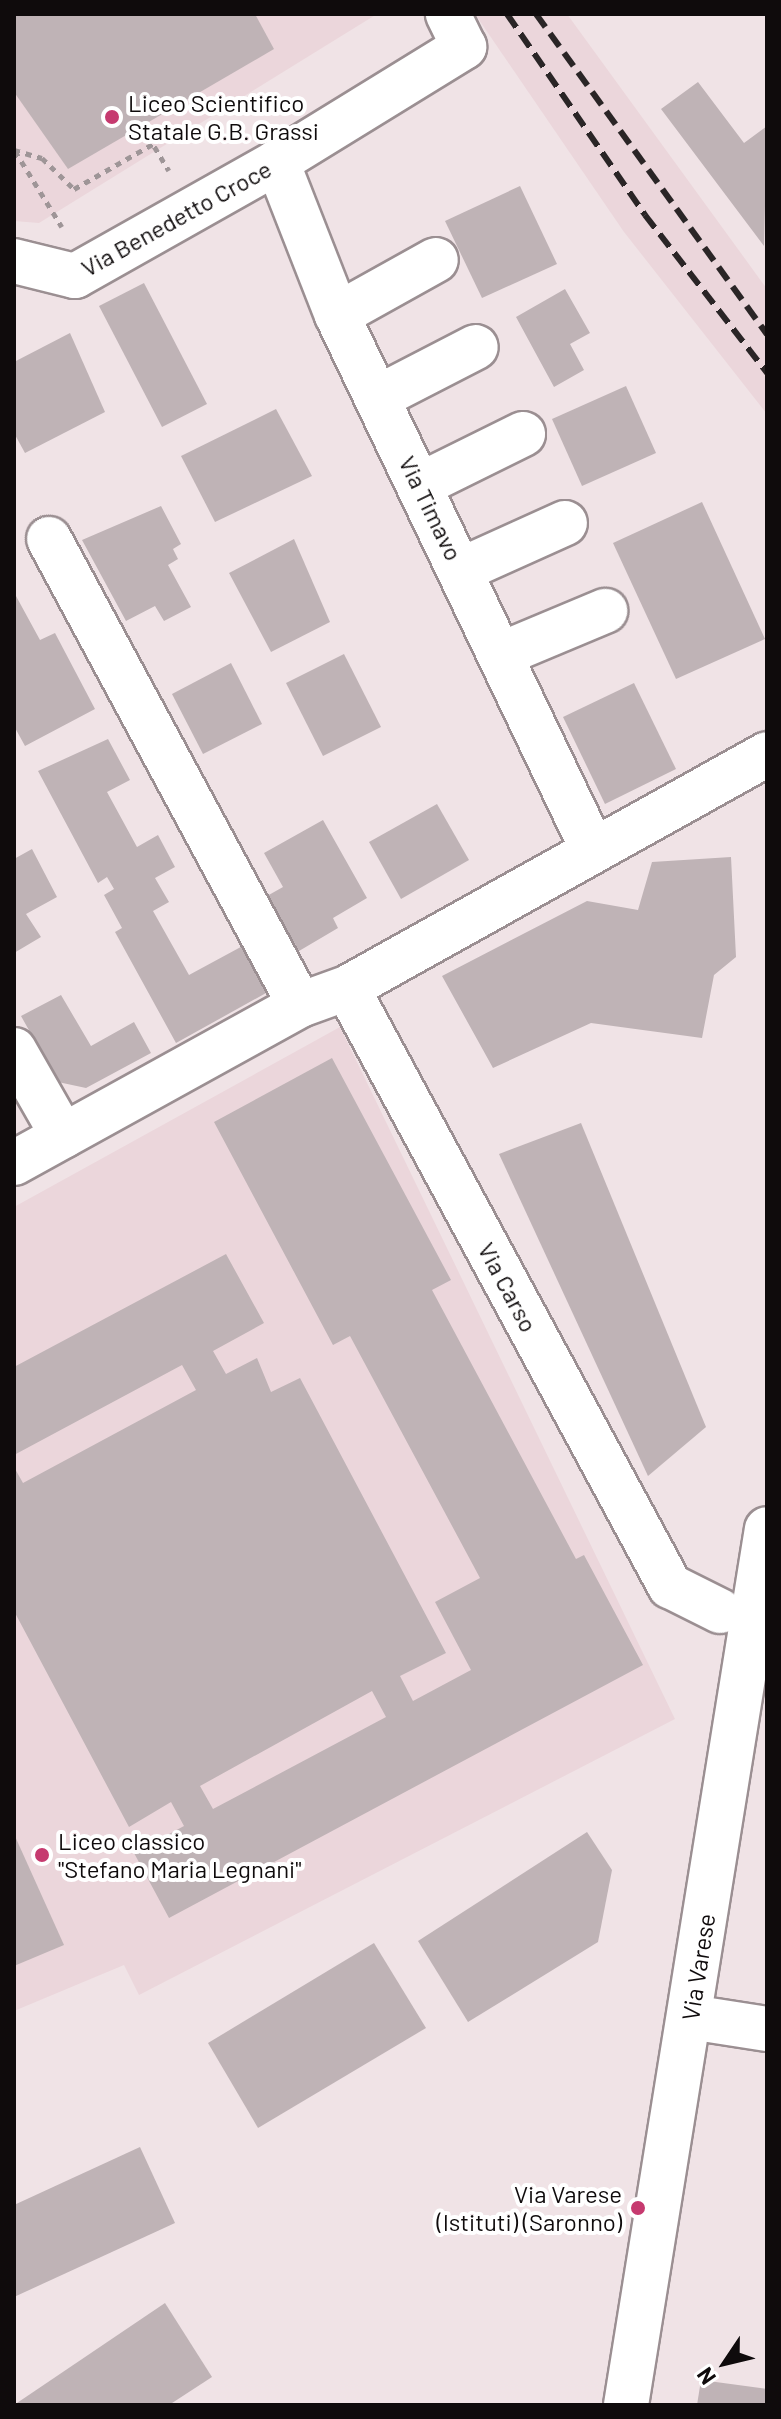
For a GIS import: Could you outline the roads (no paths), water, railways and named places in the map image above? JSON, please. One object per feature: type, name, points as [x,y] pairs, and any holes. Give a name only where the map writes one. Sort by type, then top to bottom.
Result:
[{"type":"street","name":"Via Benedetto Croce","points":[[14,261],[75,276],[277,162],[464,47],[448,14]]},
{"type":"street","name":"Via Timavo","points":[[277,162],[337,315],[502,654],[593,850]]},
{"type":"street","points":[[337,315],[436,260]]},
{"type":"street","points":[[377,398],[476,347]]},
{"type":"street","points":[[420,485],[523,434]]},
{"type":"street","points":[[461,570],[565,523]]},
{"type":"street","points":[[49,539],[300,1005]]},
{"type":"street","points":[[502,654],[605,611]]},
{"type":"street","points":[[14,1163],[300,1005],[347,988],[767,754]]},
{"type":"street","name":"Via Carso","points":[[347,988],[670,1586],[720,1611]]},
{"type":"street","points":[[14,1050],[63,1136]]},
{"type":"street","name":"Via Varese","points":[[626,2405],[767,1529]]},
{"type":"street","points":[[690,2017],[767,2029]]},
{"type":"railway","points":[[507,14],[645,215],[767,373]]},
{"type":"railway","points":[[536,14],[767,334]]},
{"type":"place","name":"Liceo Scientifico Statale G.B. Grassi","points":[[112,117]]},
{"type":"place","name":"Liceo classico \"Stefano Maria Legnani\"","points":[[42,1855]]},
{"type":"place","name":"Via Varese (Istituti) (Saronno)","points":[[638,2208]]}]
